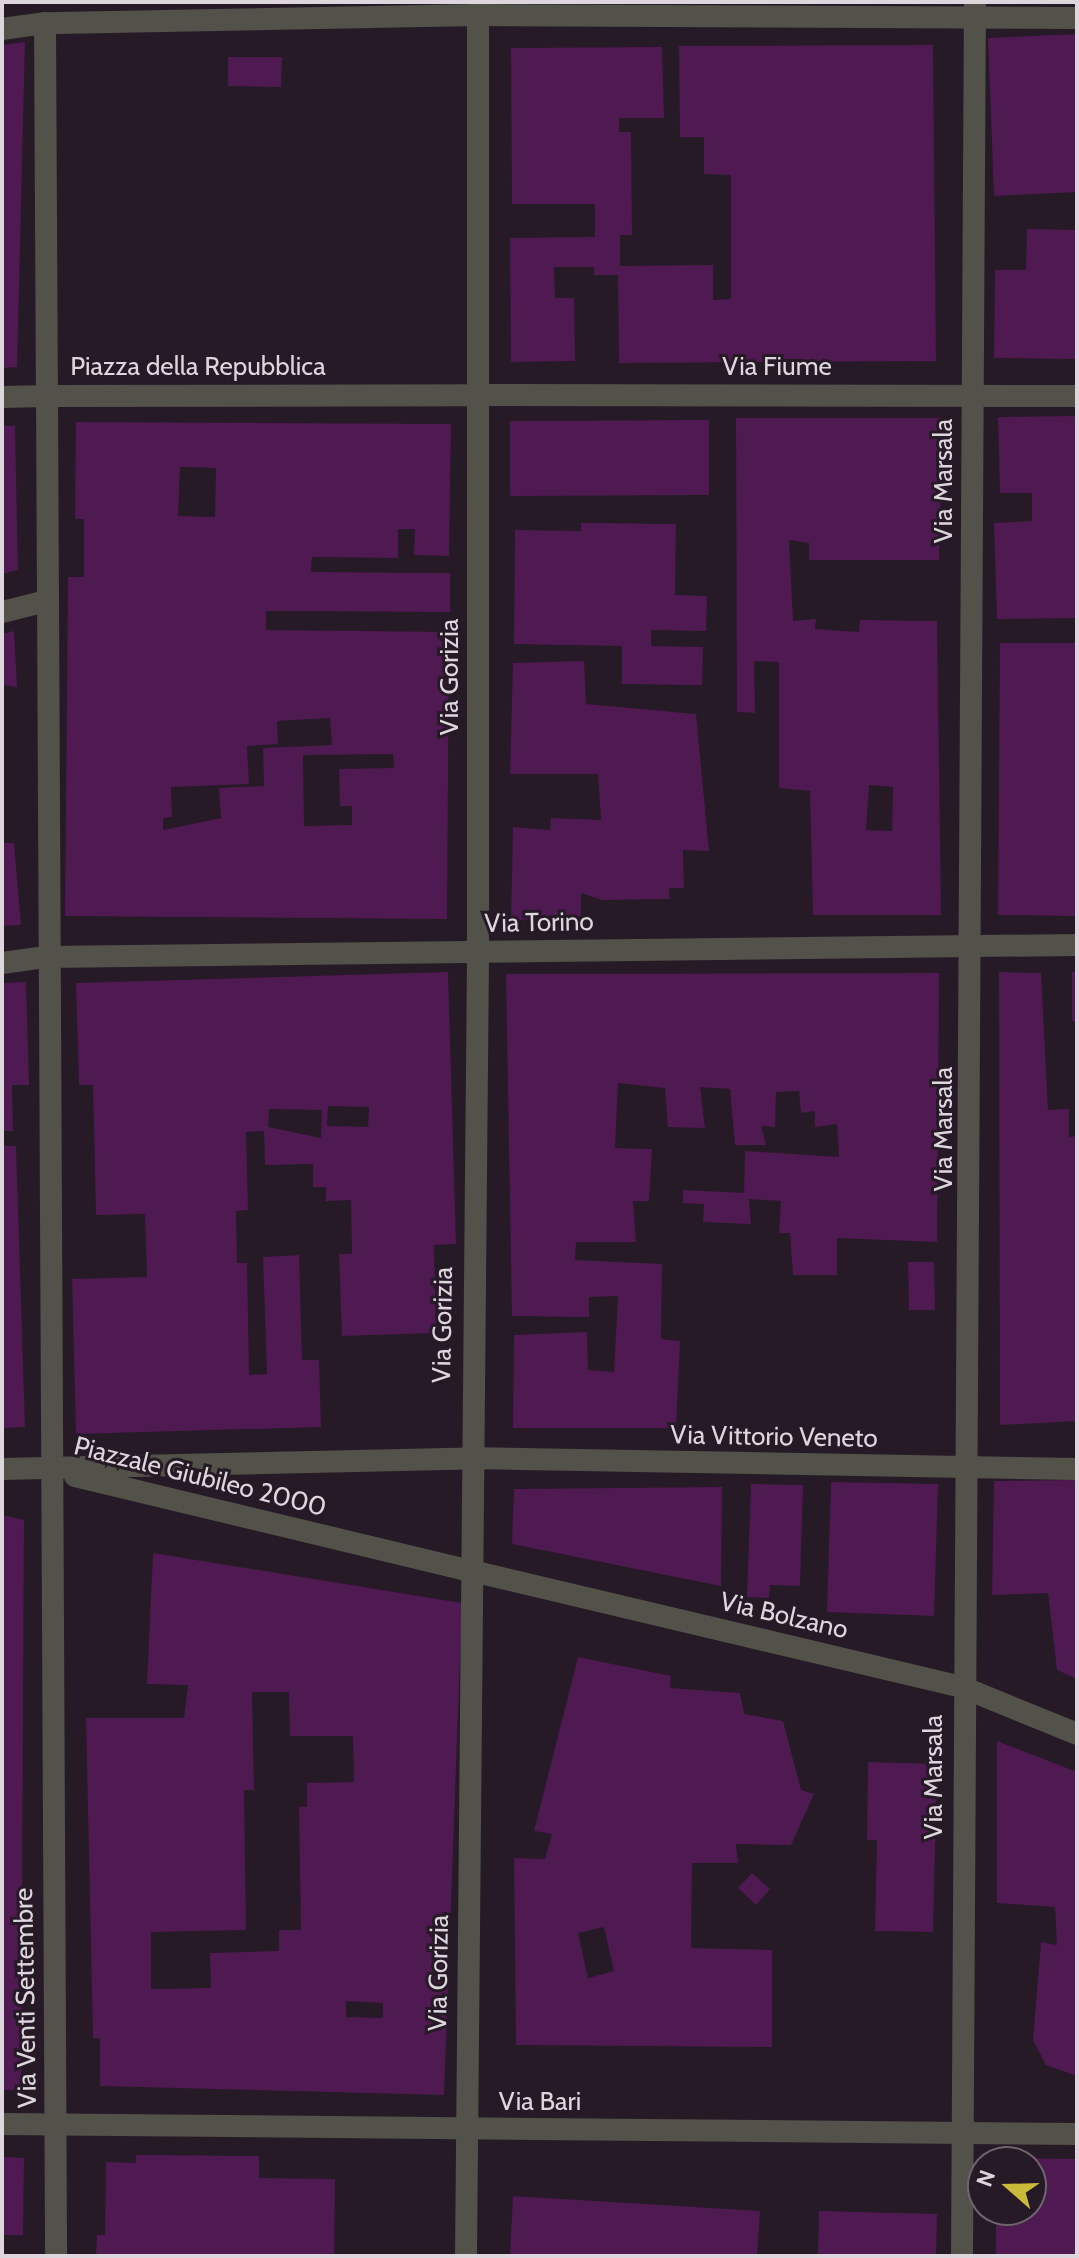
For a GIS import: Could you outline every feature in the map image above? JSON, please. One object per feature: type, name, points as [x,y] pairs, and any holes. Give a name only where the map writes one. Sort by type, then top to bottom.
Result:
[{"type":"street","points":[[478,9],[478,395]]},
{"type":"street","points":[[2,29],[45,23],[478,9],[975,10],[1077,18]]},
{"type":"street","name":"Via Marsala","points":[[962,2256],[962,1687],[970,1470],[974,945],[971,396],[975,10]]},
{"type":"street","name":"Piazza della Repubblica","points":[[45,23],[47,396],[478,395]]},
{"type":"street","name":"Via Fiume","points":[[478,395],[1077,396]]},
{"type":"street","name":"Via Gorizia","points":[[466,2256],[472,1571],[469,1458],[478,951],[478,395]]},
{"type":"street","points":[[2,397],[47,396]]},
{"type":"street","name":"Via Venti Settembre","points":[[47,396],[46,1469],[56,2256]]},
{"type":"street","points":[[2,612],[46,601]]},
{"type":"street","name":"Via Torino","points":[[2,963],[45,957],[1077,945]]},
{"type":"street","name":"Via Vittorio Veneto","points":[[469,1458],[970,1470],[1077,1469]]},
{"type":"street","name":"Piazzale Giubileo 2000","points":[[46,1469],[469,1458]]},
{"type":"street","points":[[2,1469],[46,1469]]},
{"type":"street","name":"Piazzale Giubileo 2000","points":[[46,1469],[472,1571]]},
{"type":"street","name":"Via Bolzano","points":[[472,1571],[962,1687],[1077,1734]]},
{"type":"street","name":"Via Bari","points":[[2,2124],[1077,2134]]},
{"type":"building","points":[[1077,34],[1077,192],[994,196],[988,38]]},
{"type":"building","points":[[25,42],[17,367],[2,368],[2,45]]},
{"type":"building","points":[[933,45],[936,361],[619,363],[618,275],[594,275],[594,267],[554,267],[555,298],[574,298],[575,361],[511,362],[510,238],[595,237],[595,204],[512,204],[511,48],[662,47],[664,118],[619,118],[619,132],[631,132],[632,235],[620,235],[620,266],[713,265],[713,300],[731,299],[731,175],[704,174],[704,137],[680,137],[679,46]]},
{"type":"building","points":[[228,57],[282,57],[281,87],[228,86]]},
{"type":"building","points":[[1027,229],[1077,230],[1077,359],[994,358],[995,270],[1026,270]]},
{"type":"building","points":[[1077,416],[1077,618],[997,619],[994,523],[1032,521],[1032,493],[1000,493],[998,417]]},
{"type":"building","points":[[736,418],[942,418],[939,560],[809,560],[809,543],[789,540],[793,621],[816,619],[815,629],[859,632],[860,620],[937,621],[941,915],[813,915],[810,791],[779,788],[779,662],[754,661],[755,713],[737,712]],"holes":[[[869,785],[893,787],[892,831],[866,830]]]},
{"type":"building","points":[[709,420],[709,495],[510,496],[510,421]]},
{"type":"building","points":[[76,422],[451,424],[449,556],[414,555],[415,529],[398,529],[398,558],[312,557],[311,572],[450,573],[450,612],[266,611],[266,630],[449,632],[447,919],[65,916],[68,577],[84,577],[84,519],[75,519]],"holes":[[[180,467],[216,468],[215,517],[178,516]],[[330,718],[332,745],[263,748],[264,786],[219,788],[221,818],[163,830],[163,818],[172,817],[171,787],[249,784],[247,746],[278,744],[277,721]],[[393,754],[394,768],[339,769],[340,806],[352,806],[352,825],[304,826],[303,755]]]},
{"type":"building","points":[[2,426],[15,426],[18,570],[2,574]]},
{"type":"building","points":[[581,523],[676,524],[675,595],[707,596],[706,631],[651,630],[651,646],[703,647],[702,685],[622,684],[622,646],[514,644],[515,530],[581,531]]},
{"type":"building","points":[[14,631],[17,687],[2,685],[2,634]]},
{"type":"building","points":[[1000,643],[1077,643],[1077,916],[998,915]]},
{"type":"building","points":[[584,661],[586,704],[696,714],[709,851],[683,850],[684,888],[669,888],[670,899],[602,900],[581,893],[581,919],[511,920],[513,827],[550,830],[551,818],[601,820],[598,774],[510,774],[513,663]]},
{"type":"building","points":[[2,843],[14,843],[21,925],[2,926]]},
{"type":"building","points":[[448,972],[456,1244],[434,1245],[436,1333],[342,1336],[339,1254],[352,1254],[351,1200],[326,1201],[326,1187],[313,1187],[313,1164],[265,1165],[264,1131],[246,1132],[248,1210],[236,1211],[237,1263],[247,1263],[249,1375],[267,1374],[263,1257],[299,1255],[302,1360],[319,1360],[321,1427],[76,1434],[72,1279],[147,1277],[145,1214],[96,1215],[93,1085],[79,1085],[76,983]],"holes":[[[328,1106],[369,1107],[368,1127],[327,1126]],[[269,1109],[322,1110],[321,1138],[268,1127]]]},
{"type":"building","points":[[999,972],[1041,973],[1048,1110],[1069,1109],[1069,1137],[1077,1136],[1077,1421],[1000,1425]]},
{"type":"building","points":[[1072,972],[1077,972],[1077,1021],[1072,1021]]},
{"type":"building","points":[[939,973],[937,1242],[837,1238],[837,1275],[793,1275],[790,1233],[779,1233],[781,1201],[749,1199],[751,1224],[703,1222],[704,1204],[683,1203],[683,1190],[744,1193],[745,1151],[839,1157],[837,1124],[815,1127],[815,1111],[801,1113],[799,1091],[776,1092],[775,1127],[761,1126],[766,1145],[735,1145],[730,1089],[700,1087],[705,1128],[668,1127],[665,1088],[618,1083],[615,1148],[652,1149],[649,1201],[633,1201],[636,1242],[576,1242],[575,1260],[662,1264],[661,1339],[680,1341],[676,1428],[513,1428],[514,1335],[587,1332],[588,1370],[614,1372],[618,1296],[589,1297],[589,1317],[512,1316],[506,974]]},
{"type":"building","points":[[26,982],[29,1085],[12,1085],[13,1131],[2,1131],[2,983]]},
{"type":"building","points":[[2,1146],[16,1146],[25,1427],[2,1428]]},
{"type":"building","points":[[908,1262],[934,1262],[935,1310],[909,1310]]},
{"type":"building","points":[[1077,1480],[1077,1679],[1057,1670],[1048,1593],[992,1595],[994,1481]]},
{"type":"building","points":[[831,1482],[938,1484],[934,1616],[827,1612]]},
{"type":"building","points":[[751,1484],[803,1485],[800,1586],[770,1585],[769,1598],[747,1597]]},
{"type":"building","points":[[722,1487],[721,1586],[512,1544],[514,1489]]},
{"type":"building","points":[[2,1515],[24,1520],[21,2090],[2,2090]]},
{"type":"building","points":[[153,1553],[462,1603],[444,2095],[100,2086],[100,2039],[93,2038],[86,1718],[184,1718],[188,1685],[147,1684]],"holes":[[[252,1692],[289,1692],[290,1736],[353,1736],[354,1782],[307,1783],[307,1807],[299,1807],[301,1930],[279,1930],[279,1951],[210,1953],[211,1988],[151,1989],[151,1932],[246,1930],[244,1790],[254,1790]],[[346,2001],[383,2003],[383,2018],[346,2017]]]},
{"type":"building","points":[[578,1657],[671,1676],[670,1688],[740,1693],[744,1714],[783,1721],[801,1790],[814,1794],[791,1845],[736,1844],[738,1863],[692,1863],[691,1948],[772,1950],[772,2047],[516,2045],[514,1858],[545,1859],[552,1834],[534,1831]],"holes":[[[604,1927],[614,1971],[588,1978],[578,1933]]]},
{"type":"building","points":[[997,1741],[1077,1772],[1077,2076],[1046,2065],[1033,2040],[1041,1942],[1057,1945],[1055,1907],[997,1903]]},
{"type":"building","points":[[868,1762],[937,1764],[933,1932],[875,1931],[877,1840],[867,1840]]},
{"type":"building","points":[[752,1873],[770,1889],[756,1905],[738,1888]]},
{"type":"building","points":[[136,2155],[259,2156],[259,2178],[335,2179],[334,2256],[96,2256],[97,2235],[105,2235],[106,2162],[136,2163]]},
{"type":"building","points":[[2,2157],[24,2158],[23,2235],[2,2235]]},
{"type":"building","points":[[1047,2159],[1077,2159],[1077,2256],[996,2256],[996,2226],[1047,2226]]},
{"type":"building","points":[[513,2196],[760,2211],[757,2256],[510,2256]]},
{"type":"building","points":[[819,2211],[937,2214],[936,2256],[818,2256]]}]
